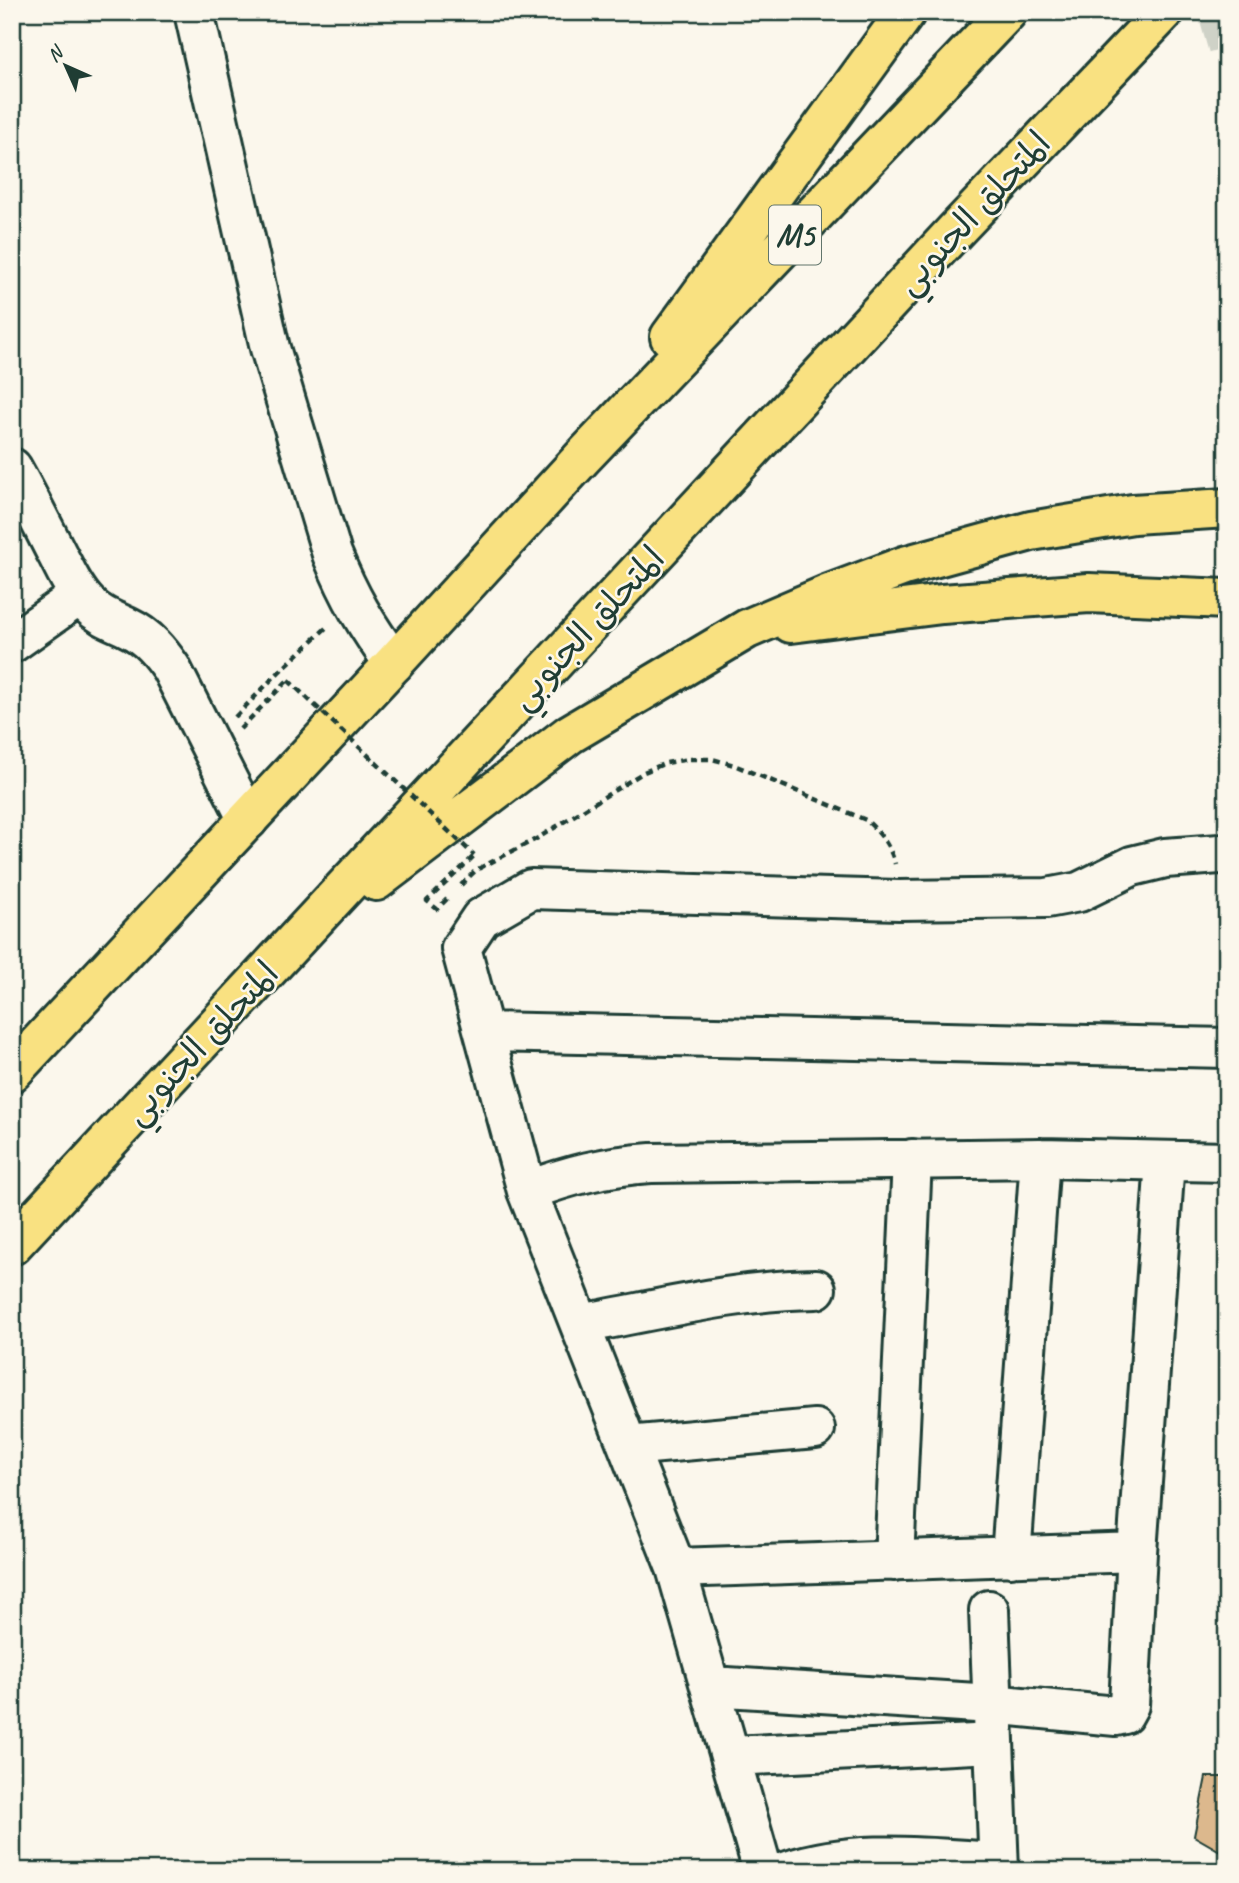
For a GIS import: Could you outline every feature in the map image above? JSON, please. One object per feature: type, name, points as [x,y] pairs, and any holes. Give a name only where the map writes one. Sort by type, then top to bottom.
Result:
[{"type":"highway","points":[[12,1072],[582,458],[906,12]]},
{"type":"highway","name":"M5","points":[[582,458],[1007,12]]},
{"type":"highway","name":"المتحلق الجنوبي","points":[[12,1245],[955,231],[1164,12]]},
{"type":"highway","points":[[294,943],[570,734],[747,629],[904,566],[1031,531],[1133,514],[1227,508]]},
{"type":"highway","points":[[747,629],[942,604],[1089,593],[1227,599]]},
{"type":"street","points":[[194,12],[270,348],[332,554],[370,631],[394,663]]},
{"type":"street","points":[[12,468],[80,594],[110,621],[130,628],[161,653],[248,820]]},
{"type":"street","points":[[12,643],[80,594]]},
{"type":"street","points":[[763,1871],[676,1569],[527,1191],[461,948],[481,918],[531,889],[899,900],[1047,898],[1079,892],[1132,866],[1179,857],[1227,855]]},
{"type":"street","points":[[484,1032],[1227,1048]]},
{"type":"street","points":[[527,1191],[594,1170],[651,1163],[1040,1158],[1227,1162]]},
{"type":"street","points":[[1011,1557],[1040,1158]]},
{"type":"street","points":[[894,1561],[912,1159]]},
{"type":"street","points":[[711,1686],[992,1704],[1116,1716],[1128,1710],[1165,1161]]},
{"type":"street","points":[[580,1324],[748,1294],[787,1289],[816,1289]]},
{"type":"street","points":[[628,1446],[815,1429]]},
{"type":"street","points":[[676,1569],[1137,1552]]},
{"type":"street","points":[[788,1871],[834,1860],[869,1856],[998,1866],[989,1610]]},
{"type":"street","points":[[731,1756],[994,1743]]},
{"type":"path","points":[[227,726],[280,671],[354,602]]},
{"type":"path","points":[[236,733],[288,680],[474,855],[427,901],[437,909],[447,899]]},
{"type":"path","points":[[457,890],[476,870],[538,838],[644,772],[666,763],[712,759],[734,765],[866,820],[882,836],[892,853],[897,872],[899,900]]},
{"type":"building","points":[[1206,1777],[1227,1777],[1227,1855],[1194,1836]]},
{"type":"tunnel","points":[[1217,12],[1227,47]]}]
